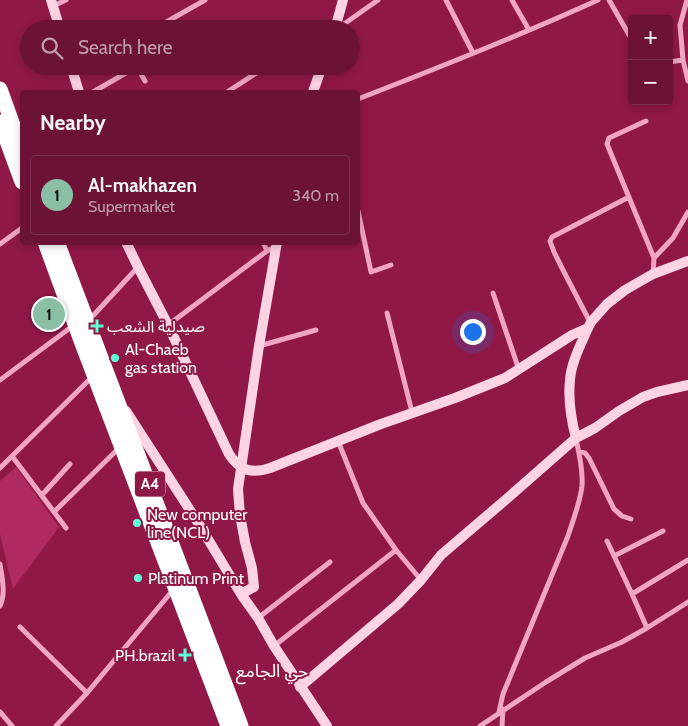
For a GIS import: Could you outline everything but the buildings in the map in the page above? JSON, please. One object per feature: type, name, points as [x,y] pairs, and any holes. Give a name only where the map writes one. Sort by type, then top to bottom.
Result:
[{"type":"highway","points":[[0,90],[19,129]]},
{"type":"highway","points":[[0,122],[20,177]]},
{"type":"highway","name":"A4","points":[[46,245],[118,400],[175,588],[228,726]]},
{"type":"highway","name":"A4","points":[[58,245],[94,375],[121,446],[140,477],[242,726]]},
{"type":"street","points":[[57,20],[52,3],[66,0]]},
{"type":"street","points":[[170,20],[206,0]]},
{"type":"street","points":[[338,20],[343,0]]},
{"type":"street","points":[[349,20],[378,0]]},
{"type":"street","points":[[446,0],[473,54]]},
{"type":"street","points":[[512,0],[529,30]]},
{"type":"street","points":[[360,98],[473,54],[598,0]]},
{"type":"street","points":[[609,0],[628,33]]},
{"type":"street","points":[[687,0],[680,25],[683,60],[688,81]]},
{"type":"street","points":[[673,61],[683,60]]},
{"type":"street","points":[[73,75],[77,90]]},
{"type":"street","points":[[96,90],[122,75]]},
{"type":"street","points":[[142,75],[146,81]]},
{"type":"street","points":[[230,90],[253,75]]},
{"type":"street","points":[[314,90],[319,75]]},
{"type":"street","points":[[646,121],[609,138],[607,142],[654,258],[653,274]]},
{"type":"street","points":[[589,325],[550,241],[552,237],[629,197]]},
{"type":"street","points":[[654,258],[673,238],[688,212]]},
{"type":"street","points":[[360,220],[371,272],[391,265]]},
{"type":"street","points":[[0,244],[20,229]]},
{"type":"street","points":[[127,245],[168,325],[229,454],[241,467],[253,471],[263,470],[412,412],[497,382],[589,325]]},
{"type":"street","points":[[168,325],[273,247]]},
{"type":"street","points":[[241,594],[254,587],[252,568],[240,515],[238,489],[273,247]]},
{"type":"street","points":[[502,726],[503,694],[568,536],[582,486],[579,450],[572,423],[570,401],[570,379],[576,354],[589,325],[607,304],[625,290],[653,274],[688,262]]},
{"type":"street","points":[[0,380],[81,323],[138,267]]},
{"type":"street","points":[[493,293],[519,370]]},
{"type":"street","points":[[387,313],[412,412]]},
{"type":"street","points":[[259,346],[316,330]]},
{"type":"street","points":[[557,345],[576,354]]},
{"type":"street","points":[[1,464],[12,456],[94,375]]},
{"type":"street","points":[[300,686],[398,604],[421,580],[441,554],[576,438],[643,397],[688,384]]},
{"type":"street","points":[[118,400],[135,423],[241,594],[327,726]]},
{"type":"street","points":[[338,440],[363,503],[396,550],[421,580]]},
{"type":"street","points":[[54,512],[121,446]]},
{"type":"street","points":[[579,450],[589,458],[614,509],[622,516],[632,519]]},
{"type":"street","points":[[12,456],[66,528]]},
{"type":"street","points":[[42,495],[70,464]]},
{"type":"street","points":[[140,477],[163,470]]},
{"type":"street","points":[[614,556],[663,531]]},
{"type":"street","points":[[607,541],[647,628]]},
{"type":"street","points":[[274,646],[396,550]]},
{"type":"street","points":[[632,594],[688,560]]},
{"type":"street","points":[[258,618],[330,562]]},
{"type":"street","points":[[0,564],[3,589],[0,606]]},
{"type":"street","points":[[56,726],[87,693],[175,588]]},
{"type":"street","points":[[480,726],[585,658],[622,642],[688,602]]},
{"type":"street","points":[[20,627],[87,693]]},
{"type":"street","points":[[0,712],[12,726]]},
{"type":"shaded area","points":[[16,467],[59,527],[13,589],[0,534],[0,481]]},
{"type":"place","name":"Al-makhazen","points":[[49,314]]},
{"type":"place","name":"صيدلية الشعب","points":[[97,326]]},
{"type":"place","name":"Al-Chaeb gas station","points":[[115,358]]},
{"type":"place","name":"New computer line(NCL)","points":[[137,523]]},
{"type":"place","name":"Platinum Print","points":[[138,578]]},
{"type":"place","name":"PH.brazil","points":[[185,655]]},
{"type":"district","name":"حي الجامع","points":[[272,671]]}]
